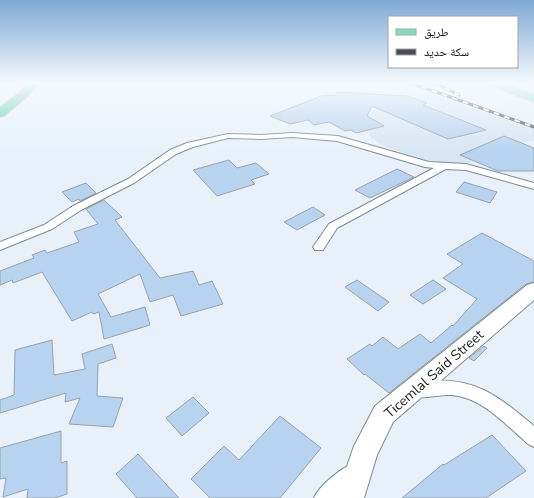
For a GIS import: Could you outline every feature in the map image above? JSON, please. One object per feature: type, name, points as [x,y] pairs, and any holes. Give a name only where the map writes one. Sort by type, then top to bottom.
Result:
[{"type":"highway","points":[[0,114],[9,106]]},
{"type":"main road","name":"Ticemlal Said Street","points":[[350,498],[356,471],[369,440],[384,414],[534,290]]},
{"type":"street","points":[[0,246],[48,227],[77,208],[131,181],[173,152],[190,145],[228,136],[261,137],[292,135],[338,139],[428,166],[466,167],[534,186]]},
{"type":"street","points":[[320,247],[333,226],[443,167]]},
{"type":"street","points":[[407,394],[430,387],[469,391],[493,404],[534,438]]},
{"type":"street","points":[[324,498],[356,471]]},
{"type":"shaded area","points":[[387,106],[468,106],[534,129],[534,141],[528,141],[462,165],[433,162],[385,147],[371,138],[362,113]]},
{"type":"building","points":[[295,106],[372,106],[367,116],[384,126],[356,133],[351,130],[345,131],[329,122],[314,125],[308,120],[290,124],[270,116]]},
{"type":"building","points":[[373,106],[426,106],[486,130],[448,139]]},
{"type":"building","points":[[504,136],[534,148],[534,171],[498,171],[460,155]]},
{"type":"building","points":[[229,160],[237,168],[256,163],[269,174],[251,180],[255,184],[217,196],[193,170]]},
{"type":"building","points":[[397,169],[414,177],[370,198],[355,190]]},
{"type":"building","points":[[464,182],[497,192],[490,203],[456,192]]},
{"type":"building","points":[[86,183],[96,193],[80,201],[79,199],[72,202],[62,192]]},
{"type":"building","points":[[104,200],[122,217],[115,220],[160,278],[193,271],[199,285],[212,281],[223,304],[181,316],[173,295],[150,302],[140,274],[98,294],[111,317],[145,307],[150,325],[104,339],[99,312],[93,314],[92,312],[72,321],[42,272],[13,283],[12,280],[0,285],[0,271],[34,258],[32,255],[45,250],[47,253],[79,242],[74,232],[98,224],[86,209]]},
{"type":"building","points":[[313,207],[325,215],[297,230],[284,222]]},
{"type":"building","points":[[482,233],[534,261],[534,282],[526,284],[389,393],[365,374],[364,375],[347,359],[370,344],[372,346],[383,337],[398,349],[420,334],[431,343],[452,325],[453,326],[477,299],[443,278],[463,264],[447,254]]},
{"type":"building","points":[[357,280],[389,302],[378,311],[345,287]]},
{"type":"building","points":[[433,280],[446,289],[423,304],[410,295]]},
{"type":"building","points":[[52,340],[54,375],[85,369],[82,354],[112,344],[116,358],[98,364],[97,396],[123,398],[113,427],[69,424],[80,398],[65,402],[66,393],[0,413],[0,400],[14,395],[15,350]]},
{"type":"building","points":[[484,346],[487,348],[474,361],[469,358]]},
{"type":"building","points":[[193,397],[209,413],[182,436],[166,418]]},
{"type":"building","points":[[280,416],[321,448],[280,498],[210,498],[191,479],[224,446],[239,460]]},
{"type":"building","points":[[61,431],[61,463],[67,461],[67,494],[55,498],[27,498],[28,489],[3,497],[6,478],[0,479],[0,448]]},
{"type":"building","points":[[492,435],[526,471],[486,498],[402,498],[443,464],[444,465]]},
{"type":"building","points":[[138,454],[179,498],[137,498],[116,474]]},
{"type":"railway","points":[[476,106],[534,127]]}]
